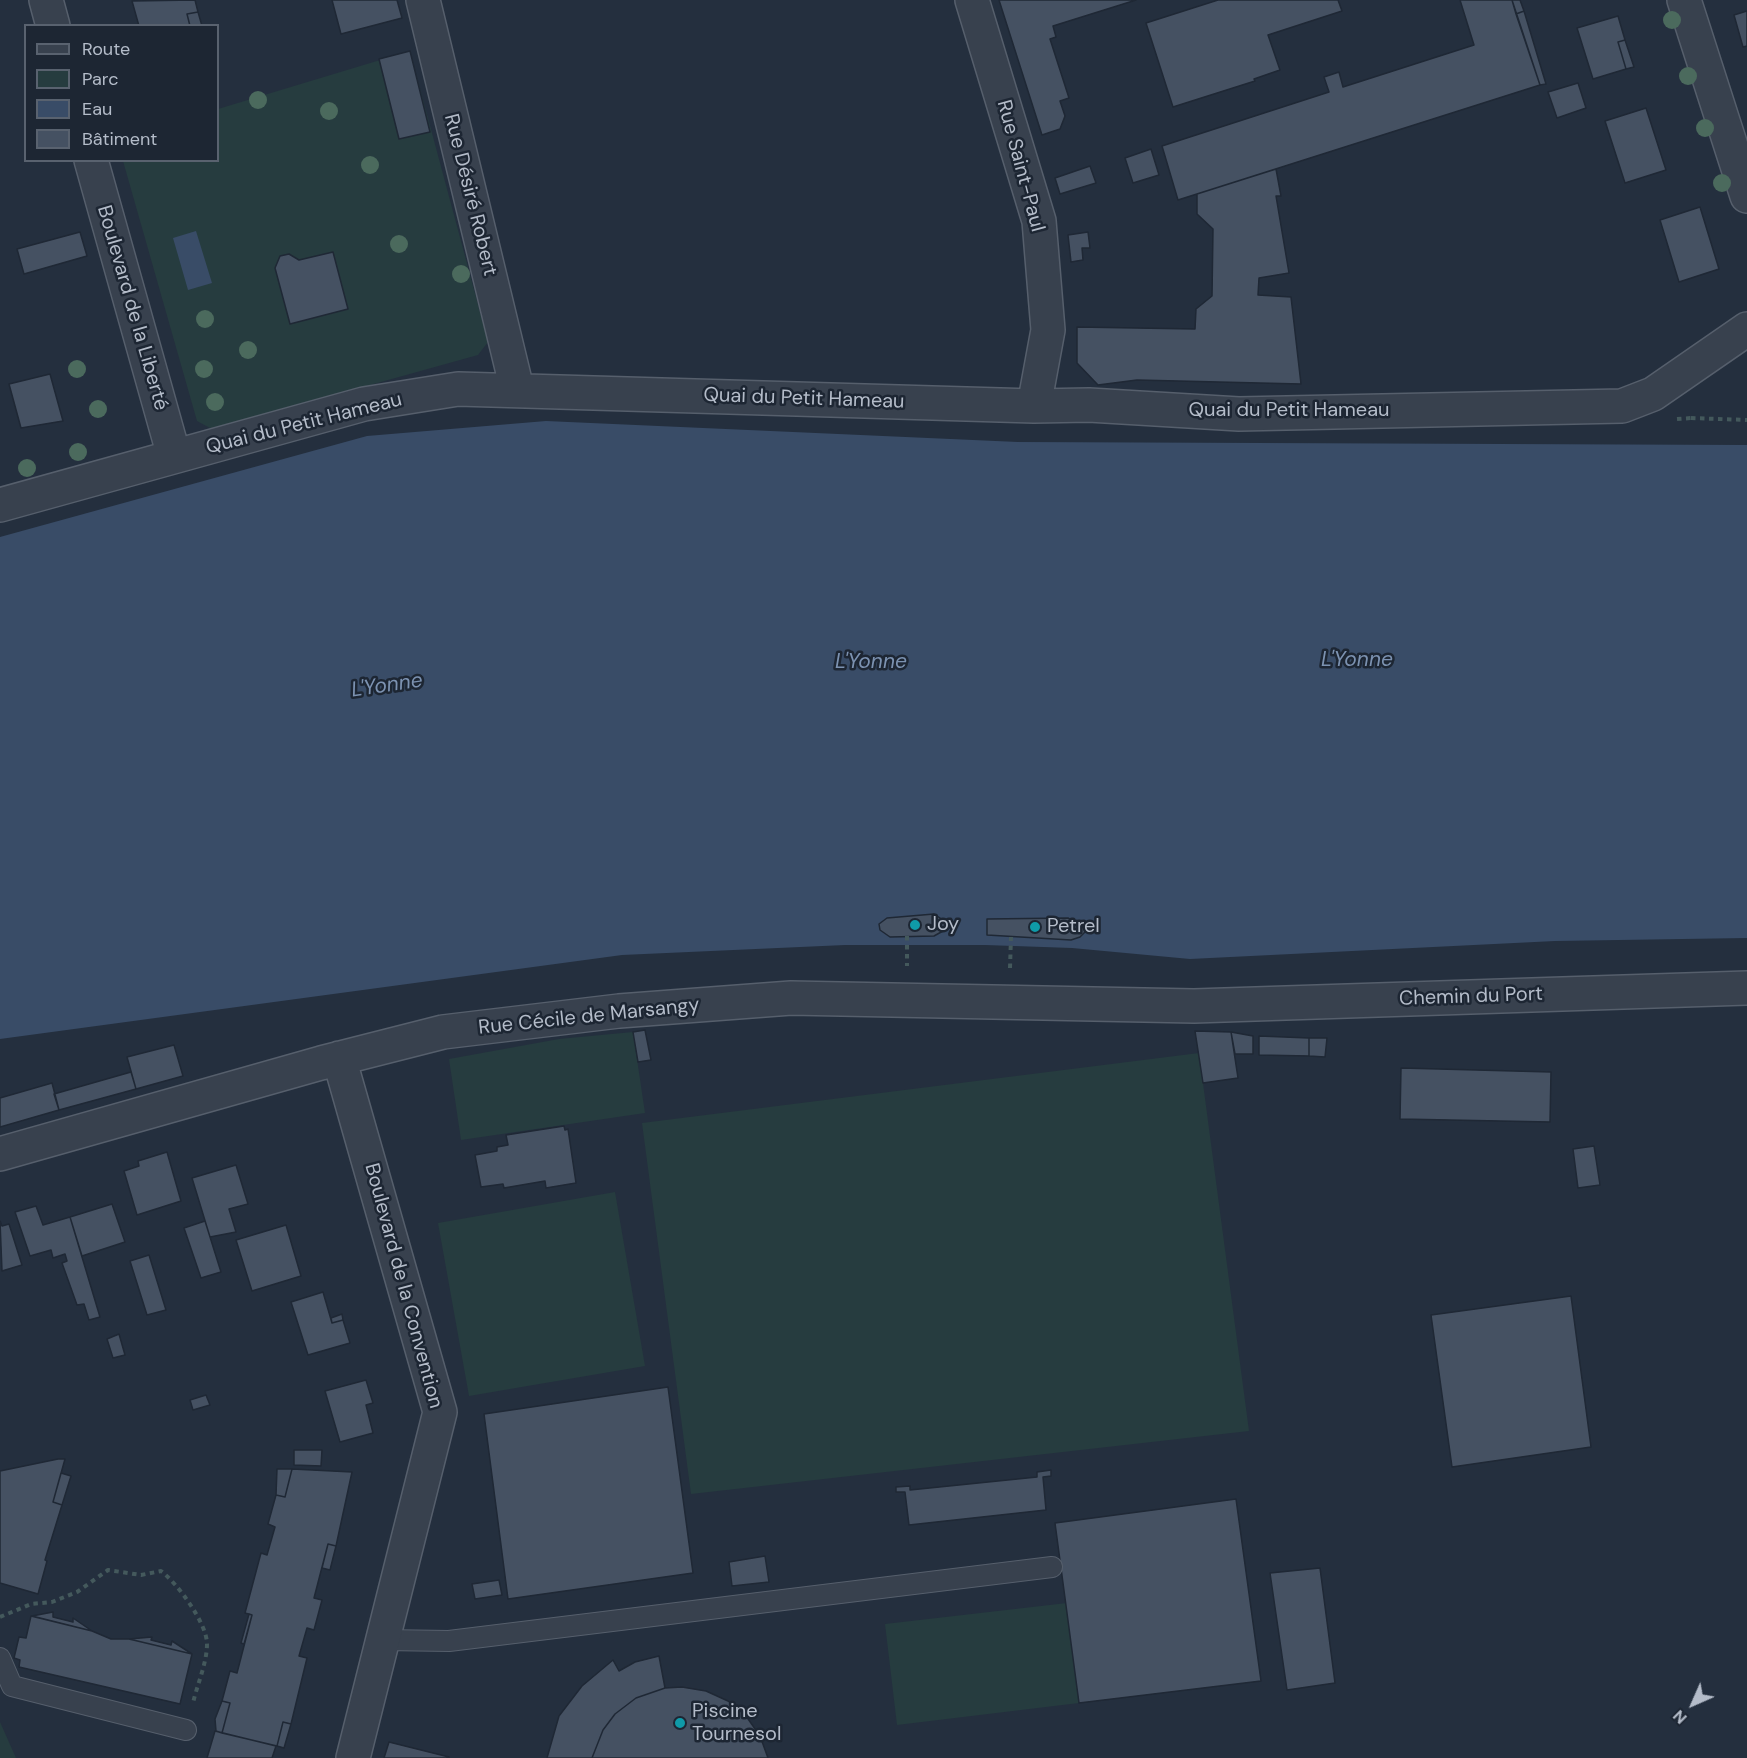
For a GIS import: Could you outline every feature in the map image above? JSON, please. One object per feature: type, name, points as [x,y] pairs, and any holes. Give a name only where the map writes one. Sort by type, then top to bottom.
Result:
[{"type":"street","points":[[46,0],[52,24]]},
{"type":"street","name":"Rue Désiré Robert","points":[[423,0],[517,389]]},
{"type":"street","name":"Rue Saint-Paul","points":[[972,0],[1039,221],[1048,330],[1034,406]]},
{"type":"street","points":[[1684,0],[1747,196]]},
{"type":"street","name":"Boulevard de la Liberté","points":[[92,162],[174,456]]},
{"type":"street","name":"Quai du Petit Hameau","points":[[0,505],[364,404],[459,389],[1034,406],[1089,405],[1239,414],[1622,406],[1653,394],[1747,328]]},
{"type":"street","name":"Chemin du Port","points":[[1194,1006],[1747,988]]},
{"type":"street","name":"Rue Cécile de Marsangy","points":[[0,1154],[339,1058],[443,1032],[619,1011],[791,998],[1194,1006]]},
{"type":"street","name":"Boulevard de la Convention","points":[[339,1058],[440,1412],[353,1758]]},
{"type":"lane","points":[[383,1640],[449,1641],[1052,1567]]},
{"type":"lane","points":[[0,1658],[12,1686],[186,1730]]},
{"type":"path","points":[[1692,418],[1747,420]]},
{"type":"path","points":[[0,1617],[31,1604],[52,1602],[77,1592],[108,1570],[141,1575],[161,1571],[175,1582],[195,1612],[207,1643],[186,1730]]},
{"type":"green space","points":[[410,51],[488,342],[478,355],[212,429],[197,421],[123,162],[219,162],[219,109]]},
{"type":"green space","points":[[633,1032],[645,1113],[461,1140],[449,1059],[559,1039]]},
{"type":"green space","points":[[1199,1053],[1249,1431],[691,1494],[642,1123]]},
{"type":"green space","points":[[615,1192],[645,1366],[469,1396],[438,1223]]},
{"type":"green space","points":[[1067,1603],[1079,1703],[897,1725],[885,1624]]},
{"type":"green space","points":[[0,1722],[16,1758],[0,1758]]},
{"type":"water","points":[[196,231],[212,283],[188,290],[173,238]]},
{"type":"water","name":"L'Yonne","points":[[546,421],[1018,442],[1747,445],[1747,938],[1555,941],[1190,959],[1072,948],[985,945],[845,945],[622,955],[0,1039],[0,537],[367,436]]},
{"type":"building","points":[[195,0],[198,12],[187,14],[190,24],[138,24],[132,1]]},
{"type":"building","points":[[332,0],[397,0],[402,18],[341,34]]},
{"type":"building","points":[[999,0],[1136,0],[1053,26],[1056,37],[1050,39],[1069,98],[1060,101],[1065,116],[1060,129],[1042,135]]},
{"type":"building","points":[[1218,0],[1338,0],[1342,11],[1268,35],[1280,70],[1254,79],[1255,81],[1173,107],[1146,23]]},
{"type":"building","points":[[1460,0],[1512,0],[1540,85],[1178,200],[1162,146],[1329,92],[1324,77],[1339,72],[1343,87],[1474,45]]},
{"type":"building","points":[[1512,0],[1520,0],[1524,11],[1516,14]]},
{"type":"building","points":[[1524,11],[1546,84],[1540,85],[1516,14]]},
{"type":"building","points":[[1747,11],[1747,46],[1743,47],[1734,15]]},
{"type":"building","points":[[198,12],[201,24],[190,24],[187,14]]},
{"type":"building","points":[[1618,16],[1625,40],[1618,42],[1626,69],[1593,79],[1577,28]]},
{"type":"building","points":[[1625,40],[1634,67],[1626,69],[1618,42]]},
{"type":"building","points":[[410,51],[430,132],[399,139],[379,59]]},
{"type":"building","points":[[1578,83],[1586,108],[1557,118],[1548,92]]},
{"type":"building","points":[[1646,108],[1666,170],[1625,183],[1605,121]]},
{"type":"building","points":[[1151,149],[1159,175],[1133,183],[1125,158]]},
{"type":"building","points":[[1090,166],[1096,183],[1060,194],[1055,178]]},
{"type":"building","points":[[1276,169],[1281,196],[1276,196],[1289,273],[1259,278],[1258,295],[1291,297],[1301,384],[1137,380],[1098,385],[1077,363],[1077,327],[1195,329],[1196,309],[1212,296],[1213,229],[1197,214],[1197,194]]},
{"type":"building","points":[[1700,207],[1719,269],[1679,282],[1660,220]]},
{"type":"building","points":[[80,232],[87,256],[24,274],[17,249]]},
{"type":"building","points":[[1088,232],[1090,248],[1082,248],[1083,260],[1071,262],[1068,235]]},
{"type":"building","points":[[333,252],[348,309],[290,324],[275,268],[280,256],[289,254],[299,260]]},
{"type":"building","points":[[50,374],[63,421],[21,428],[9,384]]},
{"type":"building","name":"Joy","points":[[934,914],[952,926],[934,936],[890,937],[880,930],[879,924],[887,918]]},
{"type":"building","name":"Petrel","points":[[1068,918],[1087,930],[1080,937],[1071,940],[987,935],[987,919]]},
{"type":"building","points":[[645,1030],[651,1060],[638,1062],[633,1032]]},
{"type":"building","points":[[1195,1031],[1231,1032],[1238,1078],[1203,1083]]},
{"type":"building","points":[[1231,1032],[1253,1036],[1253,1054],[1235,1054]]},
{"type":"building","points":[[1259,1036],[1309,1038],[1309,1056],[1259,1055]]},
{"type":"building","points":[[1309,1038],[1327,1038],[1325,1057],[1309,1056]]},
{"type":"building","points":[[174,1045],[183,1076],[136,1089],[127,1057]]},
{"type":"building","points":[[1401,1068],[1551,1072],[1550,1122],[1400,1119]]},
{"type":"building","points":[[131,1072],[136,1089],[59,1110],[54,1094]]},
{"type":"building","points":[[52,1083],[59,1110],[0,1127],[0,1098]]},
{"type":"building","points":[[564,1126],[565,1130],[568,1129],[576,1183],[546,1188],[545,1181],[504,1188],[503,1184],[481,1187],[475,1155],[497,1151],[497,1147],[508,1145],[506,1135]]},
{"type":"building","points":[[1594,1146],[1600,1185],[1578,1188],[1573,1149]]},
{"type":"building","points":[[167,1152],[181,1201],[137,1215],[124,1171],[139,1166],[138,1161]]},
{"type":"building","points":[[236,1165],[248,1204],[229,1209],[236,1232],[210,1237],[192,1178]]},
{"type":"building","points":[[112,1204],[125,1242],[82,1256],[70,1217]]},
{"type":"building","points":[[36,1206],[43,1225],[70,1217],[100,1317],[89,1320],[84,1304],[77,1305],[62,1263],[67,1261],[65,1254],[53,1258],[51,1250],[30,1256],[15,1212]]},
{"type":"building","points":[[0,1221],[2,1226],[9,1224],[22,1265],[2,1271]]},
{"type":"building","points":[[205,1221],[221,1272],[201,1278],[184,1228]]},
{"type":"building","points":[[286,1225],[301,1276],[252,1291],[236,1240]]},
{"type":"building","points":[[149,1255],[166,1310],[147,1315],[130,1261]]},
{"type":"building","points":[[323,1292],[332,1323],[343,1320],[350,1343],[308,1355],[291,1302]]},
{"type":"building","points":[[1571,1296],[1591,1447],[1452,1467],[1431,1315]]},
{"type":"building","points":[[342,1314],[343,1320],[332,1323],[331,1318]]},
{"type":"building","points":[[119,1334],[125,1355],[113,1358],[107,1339]]},
{"type":"building","points":[[366,1380],[373,1403],[366,1405],[373,1433],[340,1442],[325,1391]]},
{"type":"building","points":[[668,1387],[693,1573],[508,1599],[484,1414]]},
{"type":"building","points":[[206,1395],[210,1405],[193,1410],[190,1400]]},
{"type":"building","points":[[294,1450],[322,1450],[321,1466],[294,1465]]},
{"type":"building","points":[[65,1459],[53,1502],[62,1505],[45,1560],[47,1561],[38,1594],[0,1583],[0,1471]]},
{"type":"building","points":[[277,1469],[292,1469],[285,1497],[276,1495]]},
{"type":"building","points":[[292,1469],[352,1472],[336,1546],[328,1544],[314,1598],[322,1600],[314,1630],[307,1628],[299,1656],[307,1658],[291,1724],[283,1722],[277,1746],[222,1733],[230,1703],[222,1701],[230,1671],[237,1673],[252,1615],[245,1613],[261,1553],[267,1555],[275,1527],[268,1524],[276,1495],[285,1497]]},
{"type":"building","points":[[1051,1470],[1051,1476],[1043,1477],[1046,1510],[909,1525],[905,1492],[896,1492],[896,1487],[910,1486],[910,1490],[1037,1477],[1037,1472]]},
{"type":"building","points":[[61,1473],[71,1476],[62,1505],[53,1502]]},
{"type":"building","points":[[1236,1499],[1261,1681],[1079,1703],[1055,1523]]},
{"type":"building","points":[[328,1544],[336,1546],[330,1570],[322,1568]]},
{"type":"building","points":[[765,1556],[769,1582],[732,1586],[729,1562]]},
{"type":"building","points":[[1320,1568],[1335,1683],[1287,1690],[1270,1573]]},
{"type":"building","points":[[499,1580],[502,1595],[475,1599],[472,1584]]},
{"type":"building","points":[[53,1612],[53,1617],[73,1622],[73,1618],[92,1631],[32,1616]]},
{"type":"building","points":[[249,1614],[252,1615],[244,1644],[241,1643]]},
{"type":"building","points":[[31,1616],[92,1631],[111,1639],[129,1639],[192,1654],[180,1704],[19,1667],[20,1660],[14,1658],[19,1637],[26,1638]]},
{"type":"building","points":[[152,1637],[151,1640],[171,1645],[172,1641],[192,1654],[129,1639]]},
{"type":"building","points":[[659,1656],[665,1688],[636,1698],[615,1714],[603,1730],[592,1758],[547,1758],[559,1716],[582,1686],[613,1660],[619,1671],[635,1662]]},
{"type":"building","name":"Piscine Tournesol","points":[[682,1687],[706,1691],[728,1701],[746,1716],[760,1736],[768,1758],[592,1758],[603,1730],[615,1714],[636,1698],[665,1688]]},
{"type":"building","points":[[222,1701],[230,1703],[222,1733],[216,1731],[215,1719]]},
{"type":"building","points":[[283,1722],[291,1724],[284,1748],[277,1746]]},
{"type":"building","points":[[215,1731],[276,1746],[272,1758],[207,1758]]},
{"type":"building","points":[[389,1742],[449,1757],[449,1758],[384,1758]]},
{"type":"place","name":"Joy","points":[[915,925]]},
{"type":"place","name":"Petrel","points":[[1035,927]]},
{"type":"place","name":"Piscine Tournesol","points":[[680,1723]]}]
